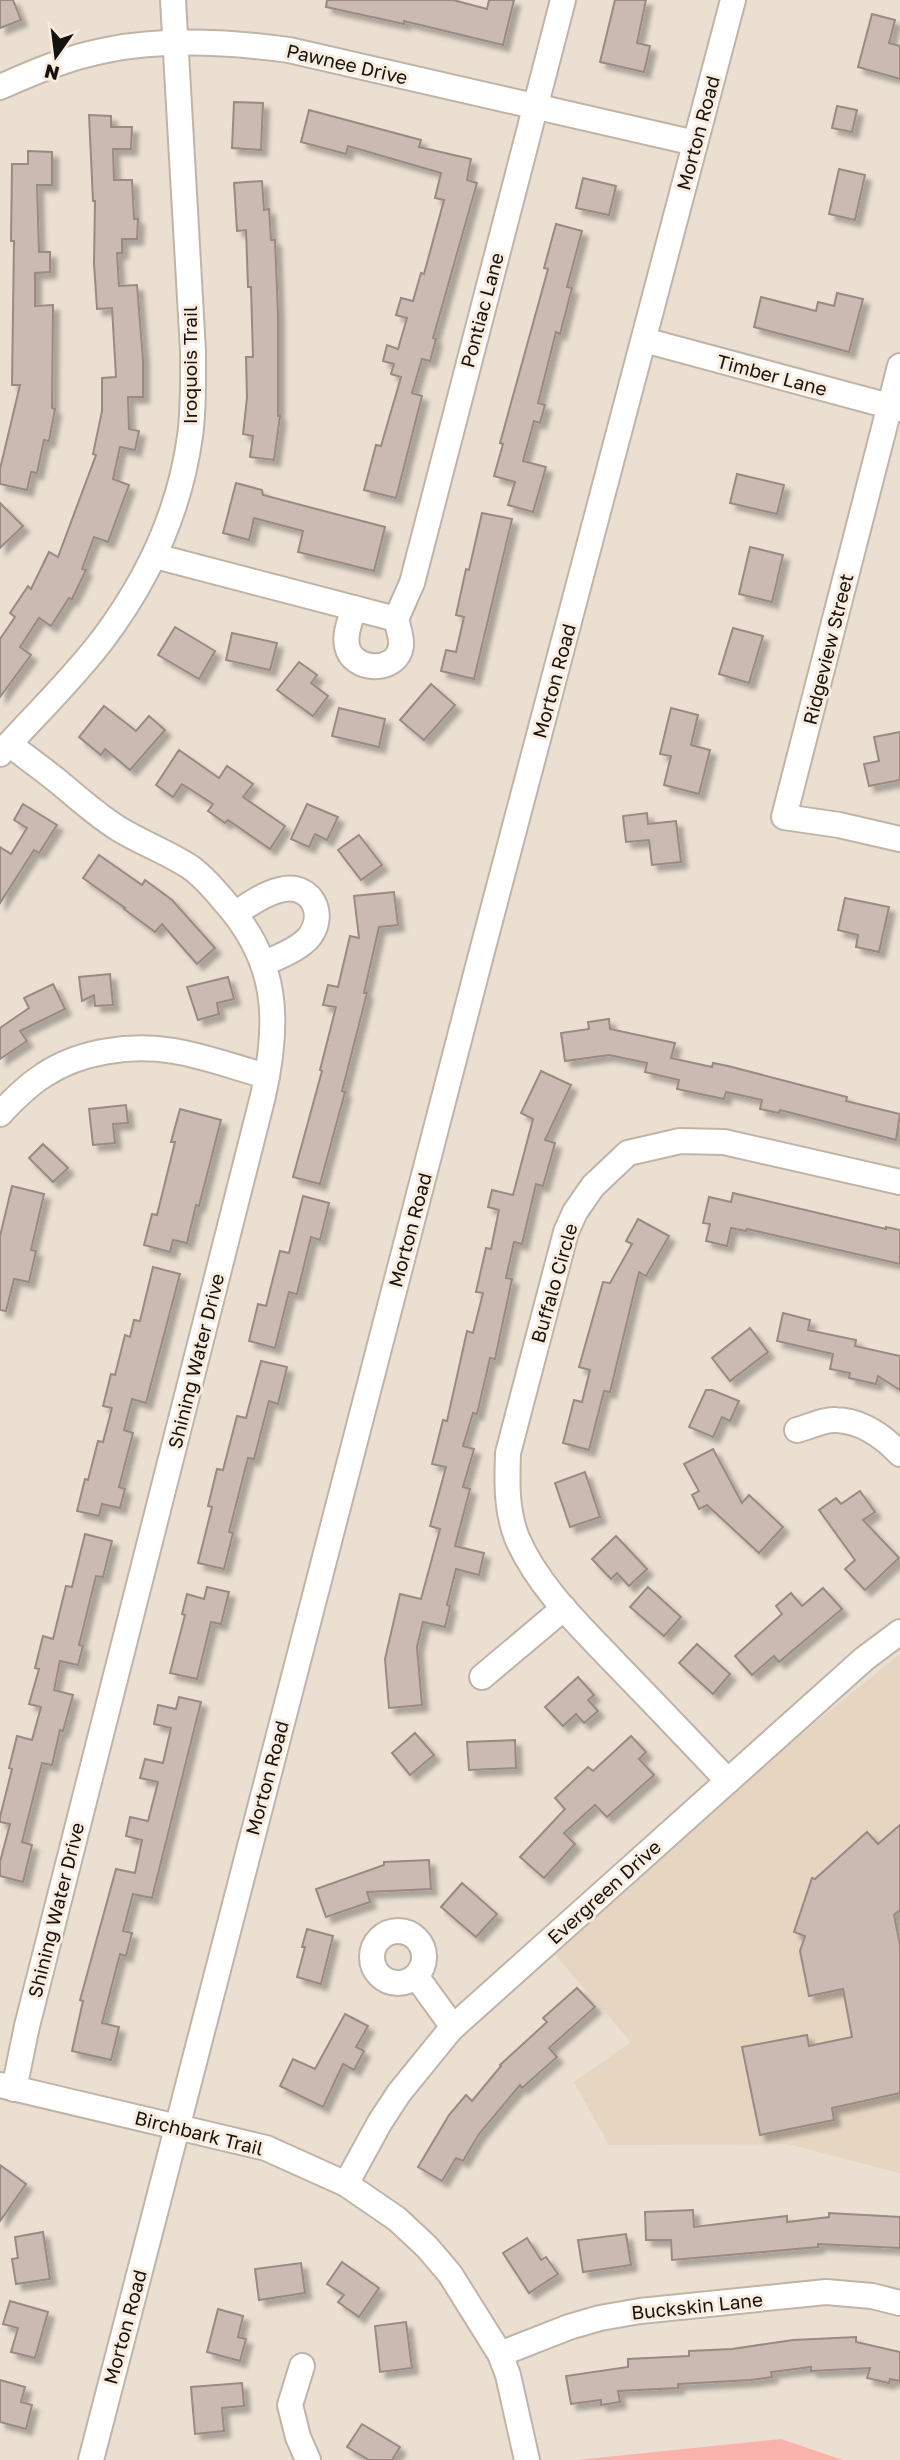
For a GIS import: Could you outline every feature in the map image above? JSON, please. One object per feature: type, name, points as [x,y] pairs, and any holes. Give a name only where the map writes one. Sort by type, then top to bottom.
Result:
[{"type":"street","name":"Iroquois Trail","points":[[5,749],[70,679],[103,638],[155,556],[184,470],[193,399],[193,351],[173,0]]},
{"type":"street","name":"Pontiac Lane","points":[[354,608],[346,637],[350,654],[358,662],[386,666],[397,657],[401,645],[396,618],[412,583],[563,0]]},
{"type":"street","name":"Morton Road","points":[[90,2460],[481,955],[733,0]]},
{"type":"street","name":"Pawnee Drive","points":[[0,87],[36,71],[104,50],[125,46],[224,43],[289,50],[695,143]]},
{"type":"street","name":"Timber Lane","points":[[644,340],[895,408]]},
{"type":"street","name":"Ridgeview Street","points":[[900,366],[895,408],[784,817],[900,838]]},
{"type":"street","points":[[155,556],[396,618]]},
{"type":"street","name":"Shining Water Drive","points":[[5,749],[120,829],[193,869],[235,913],[250,935],[263,964],[271,995],[273,1026],[272,1055],[267,1076],[27,2026],[7,2087]]},
{"type":"street","points":[[235,913],[270,892],[288,888],[306,893],[317,905],[317,922],[309,937],[263,964]]},
{"type":"street","points":[[0,1114],[45,1074],[105,1051],[142,1048],[174,1051],[267,1076]]},
{"type":"street","name":"Buffalo Circle","points":[[728,1781],[564,1608],[532,1567],[509,1513],[508,1453],[566,1232],[575,1212],[593,1185],[628,1153],[681,1141],[709,1140],[900,1182]]},
{"type":"street","points":[[797,1430],[834,1419],[862,1425],[876,1433],[900,1454]]},
{"type":"street","points":[[482,1677],[564,1608]]},
{"type":"street","name":"Evergreen Drive","points":[[346,2184],[399,2093],[453,2027],[864,1659],[900,1632]]},
{"type":"street","points":[[416,1976],[453,2027]]},
{"type":"street","name":"Birchbark Trail","points":[[7,2087],[266,2148],[346,2184],[397,2218],[450,2274],[500,2354],[509,2375],[527,2460]]},
{"type":"street","name":"Buckskin Lane","points":[[500,2354],[569,2327],[640,2311],[826,2292],[872,2296],[900,2303]]},
{"type":"street","points":[[303,2366],[290,2405],[293,2423],[308,2460]]},
{"type":"shaded area","points":[[900,1654],[900,2173],[788,2144],[609,2145],[574,2082],[631,2042],[550,1949],[738,1785]]},
{"type":"shaded area","points":[[781,2439],[843,2460],[577,2460]]},
{"type":"building","points":[[0,0],[13,0],[21,20],[0,28]]},
{"type":"building","points":[[327,0],[453,0],[487,9],[489,0],[514,0],[503,45],[404,21],[404,24],[326,7]]},
{"type":"building","points":[[615,0],[646,0],[637,43],[650,46],[644,72],[600,62]]},
{"type":"building","points":[[872,14],[895,20],[889,43],[900,46],[900,79],[858,67]]},
{"type":"building","points":[[234,102],[263,103],[261,150],[232,148]]},
{"type":"building","points":[[837,106],[857,110],[852,132],[832,128]]},
{"type":"building","points":[[309,110],[421,140],[419,147],[471,159],[467,180],[477,183],[433,338],[436,339],[430,361],[422,359],[412,393],[422,396],[396,498],[364,490],[376,445],[381,446],[401,377],[391,374],[394,364],[383,361],[387,345],[398,349],[407,318],[396,315],[401,298],[413,301],[421,273],[424,274],[444,200],[435,198],[441,173],[348,146],[346,154],[301,142]]},
{"type":"building","points":[[89,115],[111,116],[111,127],[132,127],[131,149],[113,149],[114,180],[132,180],[134,219],[138,219],[137,239],[122,239],[122,253],[117,253],[119,286],[137,285],[143,397],[128,397],[129,429],[139,431],[135,450],[120,447],[113,479],[129,485],[108,542],[94,537],[82,569],[86,570],[72,599],[69,598],[51,626],[39,618],[20,647],[31,655],[0,697],[0,639],[15,617],[10,613],[28,586],[31,589],[49,552],[58,557],[96,455],[93,454],[102,411],[102,378],[116,377],[112,308],[97,309],[94,263],[95,201]]},
{"type":"building","points":[[28,151],[52,152],[52,185],[37,185],[39,252],[50,252],[50,272],[35,273],[35,306],[53,305],[52,408],[55,409],[49,441],[44,440],[37,473],[31,472],[27,490],[0,484],[0,469],[20,385],[12,385],[12,164],[28,164]]},
{"type":"building","points":[[839,169],[865,175],[855,220],[829,214]]},
{"type":"building","points":[[583,178],[616,186],[609,215],[576,208]]},
{"type":"building","points":[[262,181],[264,210],[269,209],[271,240],[275,240],[280,416],[274,460],[250,457],[253,436],[243,434],[247,398],[246,357],[253,357],[251,287],[248,287],[246,230],[237,231],[234,183]]},
{"type":"building","points":[[556,224],[582,231],[567,287],[572,288],[560,334],[556,332],[538,403],[545,405],[540,423],[534,421],[523,461],[546,467],[533,512],[508,505],[515,482],[494,476],[503,444],[500,443],[548,269],[544,268]]},
{"type":"building","points":[[837,293],[863,299],[849,352],[754,327],[761,297],[816,311],[818,302],[834,306]]},
{"type":"building","points":[[737,474],[784,485],[777,514],[730,503]]},
{"type":"building","points":[[236,483],[262,490],[263,495],[385,527],[374,571],[298,552],[303,531],[254,518],[249,540],[223,533]]},
{"type":"building","points":[[0,503],[23,526],[0,548]]},
{"type":"building","points":[[482,513],[512,519],[474,679],[441,671],[446,650],[456,652],[464,617],[456,615]]},
{"type":"building","points":[[750,547],[783,555],[772,602],[739,594]]},
{"type":"building","points":[[175,627],[215,651],[199,679],[158,655]]},
{"type":"building","points":[[733,628],[763,636],[749,683],[719,674]]},
{"type":"building","points":[[232,633],[277,643],[270,670],[226,660]]},
{"type":"building","points":[[299,662],[317,675],[311,683],[328,696],[313,716],[277,690]]},
{"type":"building","points":[[431,684],[455,705],[424,740],[400,720]]},
{"type":"building","points":[[104,706],[136,731],[149,716],[165,730],[130,770],[105,749],[101,755],[79,737]]},
{"type":"building","points":[[339,708],[385,719],[379,747],[332,736]]},
{"type":"building","points":[[671,708],[698,715],[691,745],[710,750],[699,794],[664,785],[671,756],[660,754]]},
{"type":"building","points":[[900,732],[900,780],[869,786],[864,764],[879,761],[874,737]]},
{"type":"building","points":[[179,750],[219,778],[227,766],[253,784],[243,797],[285,826],[270,849],[228,820],[225,823],[208,811],[213,804],[182,784],[173,797],[156,785]]},
{"type":"building","points":[[23,804],[57,825],[39,853],[34,850],[0,903],[0,847],[11,854],[27,828],[14,820]]},
{"type":"building","points":[[307,804],[338,817],[327,840],[315,834],[309,847],[291,839]]},
{"type":"building","points":[[647,813],[648,824],[676,821],[681,862],[652,865],[649,840],[626,842],[623,816]]},
{"type":"building","points":[[359,835],[382,865],[361,880],[338,850]]},
{"type":"building","points":[[99,855],[142,885],[145,880],[172,900],[215,948],[197,964],[162,924],[155,932],[83,878]]},
{"type":"building","points":[[394,892],[398,925],[379,927],[364,993],[367,993],[342,1091],[345,1092],[320,1184],[293,1177],[322,1071],[320,1070],[336,1007],[323,1005],[328,985],[338,987],[350,936],[359,938],[354,896]]},
{"type":"building","points":[[845,898],[889,907],[879,952],[856,947],[858,935],[838,930]]},
{"type":"building","points":[[110,974],[113,1005],[95,1006],[94,995],[82,1001],[79,977]]},
{"type":"building","points":[[228,977],[234,999],[217,1003],[219,1014],[198,1020],[187,987]]},
{"type":"building","points":[[53,984],[65,1009],[20,1031],[27,1041],[0,1059],[0,1028],[29,1008],[24,998]]},
{"type":"building","points":[[609,1019],[610,1029],[675,1043],[671,1058],[712,1067],[713,1063],[728,1066],[847,1097],[846,1101],[900,1114],[896,1140],[780,1110],[779,1113],[760,1109],[762,1100],[726,1092],[724,1099],[677,1089],[679,1080],[645,1072],[647,1063],[609,1055],[565,1061],[561,1033],[589,1029],[588,1022]]},
{"type":"building","points":[[541,1071],[571,1085],[545,1140],[555,1143],[543,1186],[536,1184],[522,1244],[514,1242],[506,1278],[512,1279],[495,1359],[490,1358],[477,1414],[473,1413],[463,1446],[474,1449],[463,1487],[470,1489],[455,1546],[484,1553],[479,1575],[456,1569],[447,1605],[450,1606],[445,1627],[423,1622],[417,1647],[422,1705],[389,1708],[385,1659],[400,1594],[421,1599],[440,1529],[430,1526],[446,1467],[432,1464],[443,1420],[447,1421],[467,1331],[473,1333],[483,1293],[476,1292],[486,1248],[491,1249],[499,1210],[488,1207],[492,1190],[513,1195],[533,1119],[521,1113]]},
{"type":"building","points":[[126,1105],[128,1123],[113,1124],[115,1143],[93,1145],[89,1109]]},
{"type":"building","points":[[180,1109],[221,1120],[187,1243],[173,1240],[170,1252],[144,1245],[152,1214],[157,1215],[175,1142],[171,1142]]},
{"type":"building","points":[[43,1144],[68,1168],[53,1182],[29,1158]]},
{"type":"building","points":[[12,1186],[44,1194],[31,1250],[36,1251],[29,1282],[14,1279],[6,1311],[0,1310],[0,1236]]},
{"type":"building","points":[[733,1193],[900,1230],[900,1264],[747,1229],[731,1228],[727,1246],[706,1241],[710,1224],[703,1223],[709,1197],[731,1202]]},
{"type":"building","points":[[303,1196],[329,1203],[320,1240],[311,1237],[297,1294],[289,1292],[275,1348],[249,1341],[258,1304],[266,1306],[280,1251],[289,1253]]},
{"type":"building","points":[[638,1219],[669,1236],[646,1276],[639,1272],[610,1392],[604,1391],[589,1450],[563,1443],[574,1400],[582,1402],[590,1370],[579,1367],[603,1282],[610,1283],[632,1244],[626,1241]]},
{"type":"building","points":[[153,1267],[180,1274],[146,1403],[132,1399],[124,1430],[133,1433],[119,1487],[125,1489],[120,1508],[102,1504],[99,1516],[77,1511],[85,1479],[88,1480],[98,1441],[103,1442],[112,1408],[103,1406],[111,1374],[115,1375],[125,1335],[130,1337],[134,1320],[140,1321]]},
{"type":"building","points":[[783,1313],[810,1320],[808,1330],[856,1340],[855,1346],[900,1356],[900,1390],[878,1376],[876,1384],[849,1378],[850,1373],[830,1369],[833,1354],[777,1341]]},
{"type":"building","points":[[750,1328],[768,1352],[730,1381],[712,1358]]},
{"type":"building","points":[[261,1361],[287,1367],[278,1404],[269,1401],[254,1459],[248,1458],[229,1532],[233,1533],[224,1569],[198,1563],[212,1507],[208,1506],[217,1469],[223,1470],[237,1416],[246,1418]]},
{"type":"building","points":[[706,1390],[739,1401],[730,1421],[722,1417],[713,1437],[689,1427]]},
{"type":"building","points":[[713,1449],[742,1503],[749,1495],[783,1527],[759,1553],[707,1505],[699,1509],[692,1495],[699,1491],[684,1464]]},
{"type":"building","points":[[585,1472],[600,1517],[570,1527],[555,1483]]},
{"type":"building","points":[[860,1491],[875,1512],[863,1520],[899,1558],[865,1590],[845,1569],[855,1560],[819,1510],[836,1498],[841,1504]]},
{"type":"building","points":[[85,1534],[112,1541],[103,1577],[96,1576],[79,1645],[83,1646],[78,1665],[60,1661],[54,1690],[73,1695],[63,1731],[60,1730],[52,1765],[42,1763],[22,1842],[32,1845],[23,1882],[0,1876],[0,1862],[10,1824],[0,1822],[0,1817],[17,1736],[32,1740],[41,1707],[29,1704],[39,1669],[35,1668],[43,1636],[53,1639],[66,1586],[72,1587]]},
{"type":"building","points":[[616,1536],[647,1569],[629,1586],[617,1573],[611,1579],[592,1559]]},
{"type":"building","points":[[207,1587],[229,1592],[221,1624],[211,1622],[197,1679],[170,1673],[185,1615],[182,1614],[187,1594],[204,1599]]},
{"type":"building","points":[[648,1587],[681,1617],[664,1636],[630,1607]]},
{"type":"building","points":[[823,1588],[842,1609],[779,1662],[774,1656],[752,1675],[735,1656],[782,1614],[776,1606],[791,1593],[802,1606]]},
{"type":"building","points":[[697,1644],[730,1674],[713,1694],[679,1663]]},
{"type":"building","points":[[578,1677],[594,1695],[588,1700],[598,1711],[584,1723],[576,1714],[563,1726],[545,1707]]},
{"type":"building","points":[[179,1697],[201,1702],[152,1898],[133,1894],[123,1931],[132,1933],[126,1956],[120,1954],[102,2023],[119,2027],[111,2060],[72,2051],[83,2001],[80,2000],[116,1869],[135,1873],[142,1840],[126,1836],[130,1817],[148,1821],[158,1782],[140,1778],[145,1759],[163,1763],[171,1728],[154,1724],[158,1705],[176,1709]]},
{"type":"building","points":[[415,1733],[434,1755],[410,1775],[392,1753]]},
{"type":"building","points":[[631,1736],[646,1752],[639,1759],[654,1775],[607,1817],[595,1805],[564,1833],[575,1844],[544,1878],[520,1857],[565,1809],[555,1798],[588,1767],[593,1771]]},
{"type":"building","points":[[515,1740],[516,1768],[469,1770],[467,1742]]},
{"type":"building","points":[[900,1825],[900,1910],[894,1915],[900,1945],[900,2093],[832,2108],[834,2120],[760,2135],[742,2047],[807,2035],[809,2046],[852,2037],[843,1989],[809,1996],[800,1951],[805,1936],[794,1932],[812,1878],[815,1879],[867,1832],[878,1844]]},
{"type":"building","points":[[429,1860],[431,1889],[367,1892],[370,1902],[326,1917],[316,1889],[384,1865],[384,1862]]},
{"type":"building","points":[[462,1883],[497,1914],[476,1937],[441,1907]]},
{"type":"building","points":[[307,1929],[333,1936],[321,1984],[297,1977]]},
{"type":"building","points":[[577,1988],[595,2007],[549,2048],[557,2057],[522,2088],[520,2085],[479,2134],[463,2161],[456,2158],[442,2181],[418,2167],[449,2115],[466,2095],[472,2101],[500,2065],[547,2022],[543,2018]]},
{"type":"building","points":[[345,2014],[368,2026],[356,2047],[364,2051],[354,2070],[343,2064],[323,2107],[280,2086],[293,2059],[315,2069]]},
{"type":"building","points":[[0,2165],[26,2184],[0,2221]]},
{"type":"building","points":[[693,2210],[694,2227],[787,2216],[787,2222],[829,2217],[829,2213],[900,2217],[900,2248],[818,2244],[818,2247],[672,2260],[671,2240],[646,2240],[645,2212]]},
{"type":"building","points":[[43,2232],[50,2279],[16,2284],[12,2259],[18,2258],[15,2237]]},
{"type":"building","points":[[626,2234],[631,2265],[583,2272],[578,2240]]},
{"type":"building","points":[[527,2238],[541,2260],[546,2257],[558,2274],[529,2293],[503,2253]]},
{"type":"building","points":[[342,2262],[379,2288],[359,2317],[338,2302],[344,2295],[327,2284]]},
{"type":"building","points":[[301,2263],[305,2293],[259,2300],[255,2269]]},
{"type":"building","points":[[10,2301],[48,2312],[35,2358],[11,2352],[18,2328],[3,2324]]},
{"type":"building","points":[[218,2309],[243,2316],[238,2337],[246,2339],[240,2361],[207,2352]]},
{"type":"building","points":[[406,2322],[412,2368],[380,2372],[375,2326]]},
{"type":"building","points":[[856,2337],[856,2342],[900,2352],[900,2381],[890,2379],[889,2383],[867,2378],[870,2368],[811,2371],[811,2367],[771,2372],[772,2377],[751,2380],[618,2391],[620,2402],[601,2405],[601,2400],[571,2404],[566,2376],[628,2367],[628,2359],[689,2356],[689,2351],[732,2349],[793,2340]]},
{"type":"building","points":[[0,2380],[25,2387],[21,2402],[32,2405],[26,2429],[0,2422]]},
{"type":"building","points":[[242,2383],[244,2406],[222,2408],[224,2431],[195,2434],[191,2387]]},
{"type":"building","points":[[362,2424],[400,2447],[392,2460],[369,2460],[347,2447]]}]
